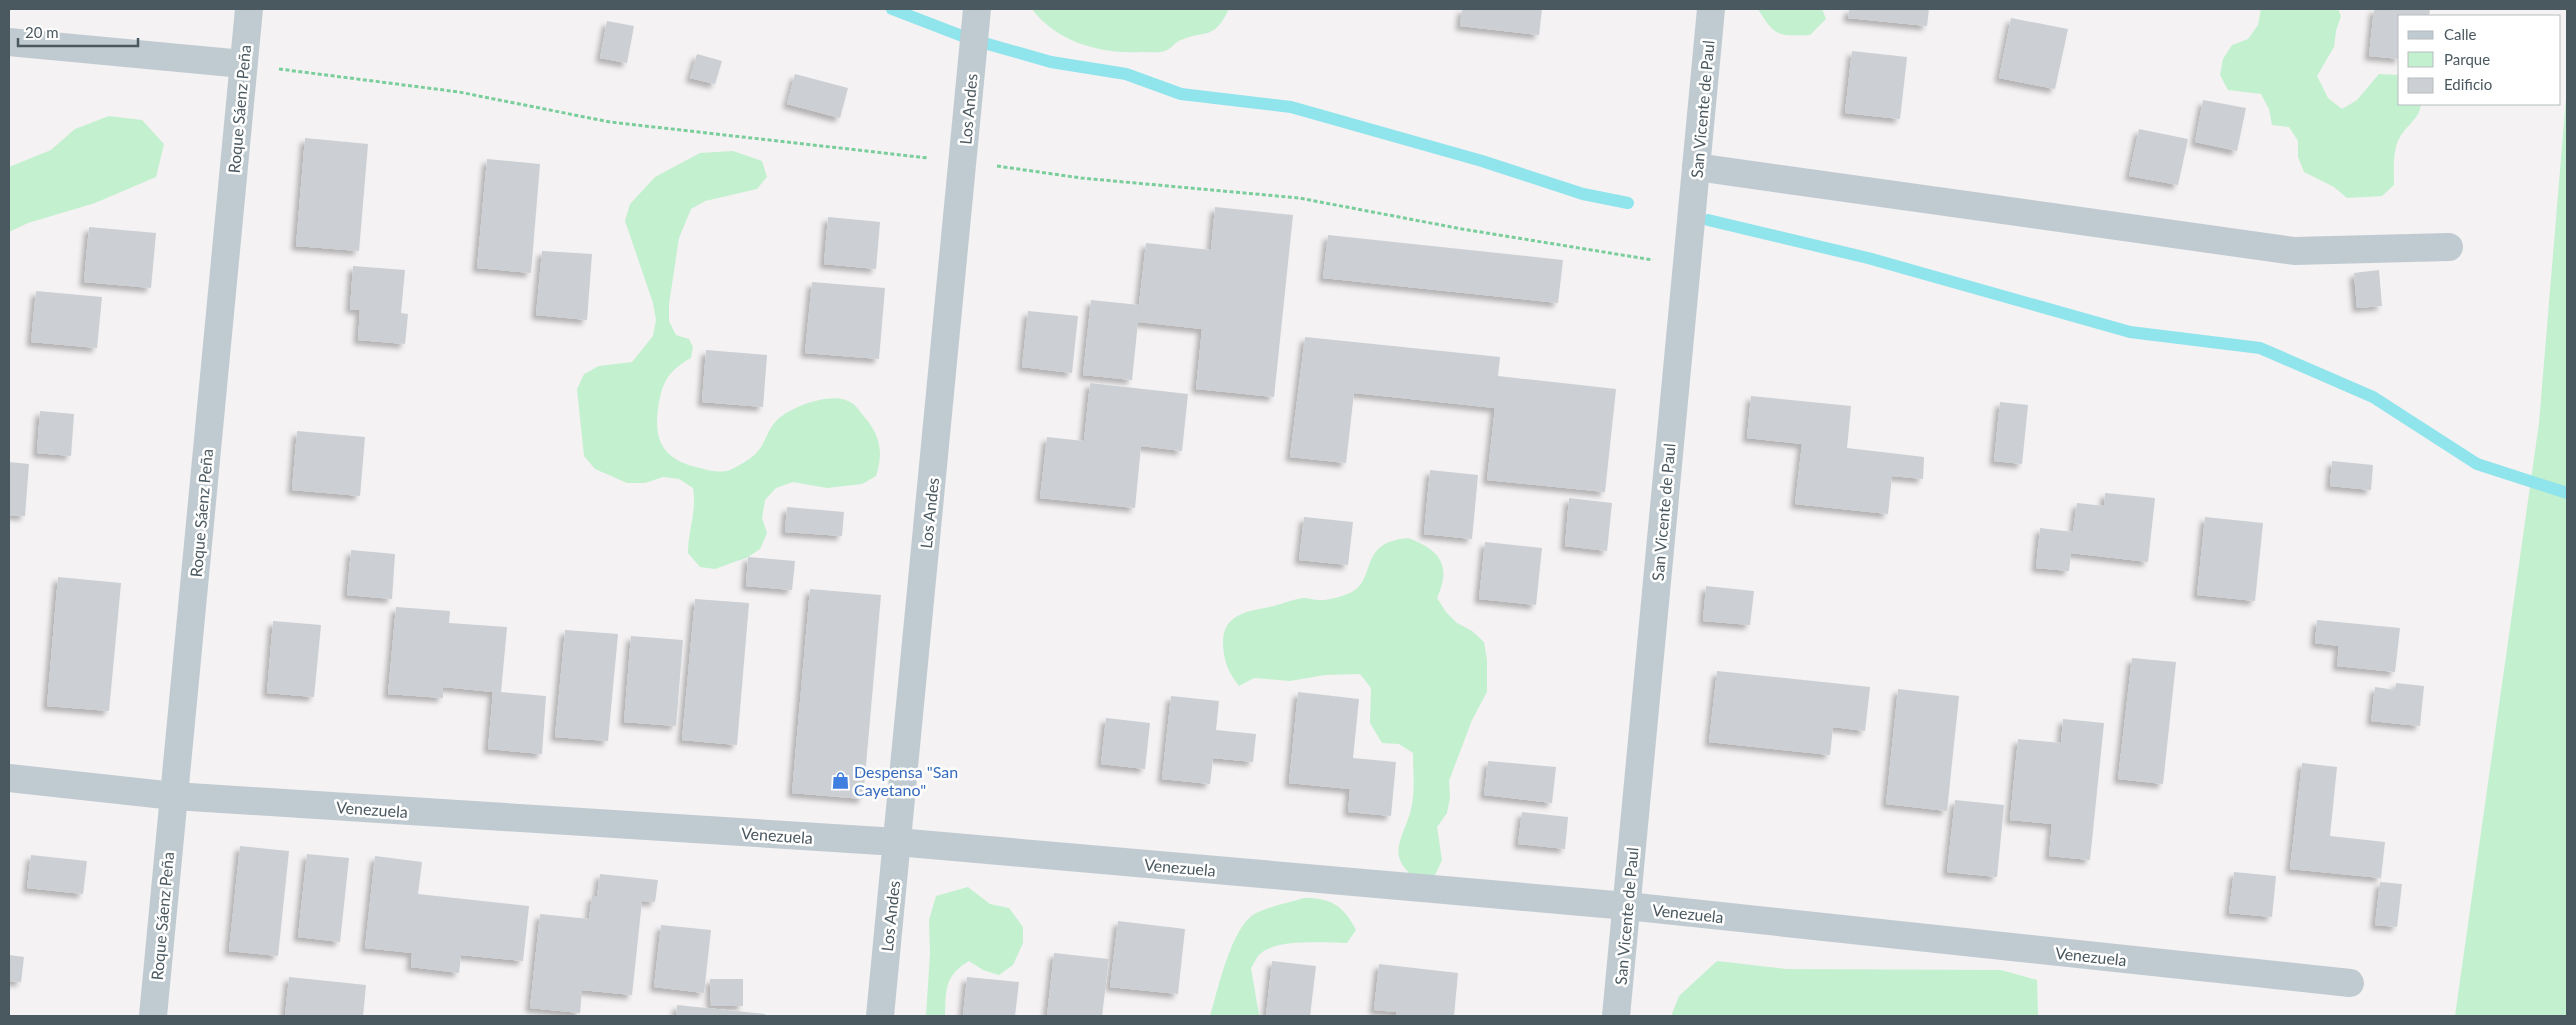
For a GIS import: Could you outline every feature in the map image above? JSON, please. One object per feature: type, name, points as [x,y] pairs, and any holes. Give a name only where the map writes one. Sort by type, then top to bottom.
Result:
[{"type":"street","name":"Roque Sáenz Peña","points":[[153,1016],[248,9]]},
{"type":"street","name":"San Vicente de Paul","points":[[1616,1016],[1711,9]]},
{"type":"street","name":"Los Andes","points":[[880,1016],[970,100],[977,11]]},
{"type":"street","points":[[9,42],[243,64]]},
{"type":"street","points":[[1696,168],[2294,251],[2449,246]]},
{"type":"street","name":"Venezuela","points":[[9,778],[174,796],[897,842],[1627,906],[2350,983]]},
{"type":"green space","points":[[1032,9],[1229,9],[1219,26],[1214,30],[1181,40],[1165,51],[1127,52],[1096,48],[1067,38],[1043,21]]},
{"type":"green space","points":[[1758,9],[1822,9],[1826,19],[1810,35],[1784,35],[1773,30]]},
{"type":"green space","points":[[2261,9],[2338,9],[2341,16],[2336,31],[2334,47],[2317,76],[2328,98],[2342,109],[2357,100],[2379,74],[2398,75],[2398,105],[2421,105],[2413,121],[2397,142],[2394,161],[2394,185],[2382,196],[2347,198],[2334,187],[2304,172],[2298,157],[2298,141],[2289,127],[2272,125],[2269,109],[2261,94],[2228,90],[2220,75],[2223,59],[2232,45],[2248,39],[2258,25]]},
{"type":"green space","points":[[2567,86],[2567,1016],[2455,1016],[2539,423]]},
{"type":"green space","points":[[109,116],[142,120],[164,144],[156,177],[95,203],[28,223],[9,232],[9,167],[51,150],[75,129]]},
{"type":"green space","points":[[733,151],[762,161],[767,177],[757,189],[705,201],[691,209],[679,238],[669,304],[669,321],[676,335],[689,339],[693,347],[691,358],[671,373],[661,392],[657,421],[660,441],[665,449],[679,461],[707,470],[730,470],[756,454],[769,431],[778,419],[785,414],[814,401],[835,398],[844,399],[852,403],[872,427],[878,440],[880,461],[876,476],[862,484],[827,488],[793,482],[776,488],[765,500],[762,518],[767,533],[760,549],[748,557],[715,569],[700,567],[688,553],[694,505],[693,488],[679,479],[663,477],[645,483],[627,483],[595,469],[584,456],[577,389],[584,374],[599,366],[632,362],[653,336],[656,320],[653,303],[625,221],[630,204],[655,177],[700,153]]},
{"type":"green space","points":[[1408,538],[1428,548],[1440,560],[1443,576],[1437,598],[1446,612],[1457,623],[1472,631],[1484,642],[1487,660],[1487,692],[1472,720],[1449,781],[1450,798],[1447,813],[1437,827],[1442,860],[1435,875],[1418,880],[1407,871],[1401,862],[1399,853],[1399,844],[1412,804],[1414,785],[1413,753],[1399,744],[1382,743],[1370,723],[1371,688],[1360,674],[1325,675],[1290,681],[1254,678],[1239,686],[1227,666],[1223,644],[1227,625],[1233,619],[1247,612],[1296,599],[1326,600],[1352,592],[1360,586],[1375,553],[1382,546],[1392,541]]},
{"type":"green space","points":[[968,887],[990,904],[1009,908],[1023,927],[1023,943],[1013,965],[999,975],[983,970],[969,961],[961,967],[955,972],[948,984],[945,1016],[926,1016],[930,953],[929,920],[936,896]]},
{"type":"green space","points":[[1304,898],[1322,899],[1335,905],[1346,914],[1356,930],[1347,943],[1313,942],[1288,944],[1266,950],[1258,956],[1251,968],[1259,1015],[1210,1016],[1221,975],[1239,931],[1247,920],[1256,913],[1274,906]]},
{"type":"green space","points":[[1717,961],[1786,969],[2001,970],[2037,980],[2038,1014],[2036,1016],[1671,1016],[1679,996]]},
{"type":"building","points":[[1462,9],[1542,9],[1539,35],[1460,26]]},
{"type":"building","points":[[1849,9],[1929,9],[1927,26],[1848,18]]},
{"type":"building","points":[[2374,9],[2430,9],[2429,15],[2398,15],[2398,59],[2369,56]]},
{"type":"building","points":[[2011,18],[2068,29],[2055,89],[1999,78]]},
{"type":"building","points":[[607,21],[634,26],[627,63],[600,58]]},
{"type":"building","points":[[1852,51],[1907,57],[1900,119],[1845,113]]},
{"type":"building","points":[[697,54],[722,61],[715,84],[690,78]]},
{"type":"building","points":[[795,74],[848,88],[840,118],[787,104]]},
{"type":"building","points":[[2203,100],[2246,108],[2237,151],[2195,142]]},
{"type":"building","points":[[2139,129],[2188,139],[2178,185],[2129,176]]},
{"type":"building","points":[[305,138],[368,144],[359,251],[296,246]]},
{"type":"building","points":[[487,159],[540,164],[531,273],[477,268]]},
{"type":"building","points":[[1215,207],[1293,215],[1274,397],[1196,389],[1202,329],[1138,322],[1132,380],[1083,375],[1091,300],[1139,305],[1146,243],[1211,250]]},
{"type":"building","points":[[828,217],[880,222],[876,269],[824,264]]},
{"type":"building","points":[[89,227],[156,233],[151,288],[84,282]]},
{"type":"building","points":[[1328,235],[1563,260],[1558,303],[1323,278]]},
{"type":"building","points":[[542,251],[592,254],[587,320],[536,315]]},
{"type":"building","points":[[353,266],[405,270],[401,313],[408,314],[405,344],[358,340],[360,310],[350,309]]},
{"type":"building","points":[[2379,270],[2382,306],[2357,308],[2354,273]]},
{"type":"building","points":[[812,282],[885,288],[879,359],[805,353]]},
{"type":"building","points":[[36,291],[102,297],[97,348],[31,342]]},
{"type":"building","points":[[1028,311],[1078,316],[1072,373],[1022,367]]},
{"type":"building","points":[[1305,337],[1500,357],[1498,376],[1616,389],[1605,492],[1487,480],[1495,408],[1354,393],[1346,463],[1290,457]]},
{"type":"building","points":[[706,350],[767,355],[763,407],[702,402]]},
{"type":"building","points":[[1090,383],[1188,394],[1182,451],[1141,446],[1135,508],[1040,498],[1047,437],[1084,441]]},
{"type":"building","points":[[1751,396],[1851,406],[1847,448],[1924,457],[1923,479],[1892,476],[1888,514],[1795,504],[1802,444],[1747,438]]},
{"type":"building","points":[[2000,402],[2028,405],[2022,464],[1994,461]]},
{"type":"building","points":[[40,411],[74,414],[71,456],[37,453]]},
{"type":"building","points":[[297,431],[365,437],[360,496],[292,490]]},
{"type":"building","points":[[2332,461],[2373,465],[2371,490],[2330,486]]},
{"type":"building","points":[[9,462],[29,464],[25,516],[9,515]]},
{"type":"building","points":[[1430,470],[1478,475],[1472,539],[1424,534]]},
{"type":"building","points":[[2105,493],[2155,498],[2148,562],[2071,553],[2069,571],[2036,568],[2040,528],[2073,532],[2077,503],[2104,506]]},
{"type":"building","points":[[1569,498],[1612,503],[1607,551],[1565,546]]},
{"type":"building","points":[[787,507],[844,512],[842,536],[785,532]]},
{"type":"building","points":[[1304,517],[1353,522],[1348,565],[1299,560]]},
{"type":"building","points":[[2205,517],[2263,523],[2255,601],[2197,595]]},
{"type":"building","points":[[1485,542],[1542,548],[1536,605],[1479,599]]},
{"type":"building","points":[[351,550],[395,554],[392,599],[347,595]]},
{"type":"building","points":[[748,557],[795,561],[792,590],[746,586]]},
{"type":"building","points":[[58,577],[121,583],[109,711],[47,706]]},
{"type":"building","points":[[1706,586],[1754,591],[1750,625],[1703,621]]},
{"type":"building","points":[[810,589],[881,595],[863,799],[792,793]]},
{"type":"building","points":[[695,599],[749,603],[737,745],[682,740]]},
{"type":"building","points":[[396,607],[450,611],[449,623],[507,627],[501,692],[546,696],[542,754],[488,749],[493,692],[443,687],[443,698],[388,694]]},
{"type":"building","points":[[2317,620],[2400,628],[2395,672],[2337,666],[2339,646],[2315,643]]},
{"type":"building","points":[[273,621],[321,625],[314,697],[267,693]]},
{"type":"building","points":[[565,630],[618,634],[608,741],[555,737]]},
{"type":"building","points":[[631,636],[683,640],[676,726],[624,722]]},
{"type":"building","points":[[2132,658],[2176,662],[2163,784],[2118,779]]},
{"type":"building","points":[[1717,671],[1870,687],[1865,731],[1833,727],[1830,755],[1709,742]]},
{"type":"building","points":[[2396,683],[2424,686],[2420,726],[2371,721],[2375,687],[2395,690]]},
{"type":"building","points":[[1898,689],[1959,696],[1947,811],[1886,804]]},
{"type":"building","points":[[1298,692],[1359,699],[1353,758],[1396,762],[1391,816],[1348,812],[1350,789],[1289,783]]},
{"type":"building","points":[[1171,696],[1219,701],[1216,730],[1256,734],[1253,762],[1213,758],[1210,784],[1162,779]]},
{"type":"building","points":[[1106,718],[1150,723],[1145,769],[1101,764]]},
{"type":"building","points":[[2063,719],[2104,723],[2090,860],[2049,856],[2052,824],[2010,820],[2018,739],[2061,743]]},
{"type":"building","points":[[1488,761],[1556,767],[1552,803],[1484,795]]},
{"type":"building","points":[[2302,763],[2337,767],[2330,836],[2385,842],[2381,878],[2290,869]]},
{"type":"building","points":[[1955,800],[2004,805],[1997,877],[1947,872]]},
{"type":"building","points":[[1522,812],[1568,817],[1565,849],[1518,844]]},
{"type":"building","points":[[240,846],[289,851],[278,956],[229,951]]},
{"type":"building","points":[[307,854],[349,858],[340,942],[298,937]]},
{"type":"building","points":[[31,855],[87,861],[83,894],[27,888]]},
{"type":"building","points":[[375,856],[422,862],[418,894],[529,906],[523,961],[461,955],[459,973],[411,967],[412,953],[365,948]]},
{"type":"building","points":[[2234,872],[2276,876],[2272,917],[2229,913]]},
{"type":"building","points":[[600,874],[658,880],[655,902],[642,901],[632,995],[582,990],[580,1013],[530,1008],[540,914],[589,919],[592,896],[597,896]]},
{"type":"building","points":[[2380,882],[2402,884],[2397,927],[2375,925]]},
{"type":"building","points":[[1118,921],[1185,929],[1178,994],[1110,987]]},
{"type":"building","points":[[661,925],[711,930],[704,993],[654,987]]},
{"type":"building","points":[[1054,953],[1109,959],[1102,1016],[1047,1016]]},
{"type":"building","points":[[9,955],[24,957],[21,982],[9,981]]},
{"type":"building","points":[[1272,961],[1316,966],[1310,1016],[1266,1016]]},
{"type":"building","points":[[1379,964],[1458,973],[1454,1016],[1396,1016],[1396,1012],[1374,1010]]},
{"type":"building","points":[[289,977],[366,985],[363,1016],[285,1016]]},
{"type":"building","points":[[967,977],[1019,982],[1015,1016],[963,1016]]},
{"type":"building","points":[[710,979],[743,979],[743,1006],[711,1006]]},
{"type":"building","points":[[677,1005],[765,1014],[765,1016],[676,1016]]},
{"type":"waterway","points":[[892,9],[970,39],[1051,62],[1126,74],[1181,94],[1291,107],[1482,161],[1583,194],[1628,203]]},
{"type":"waterway","points":[[1708,220],[1868,258],[2130,332],[2260,348],[2373,397],[2477,464],[2567,493]]},
{"type":"place","name":"Despensa \"San Cayetano\"","points":[[840,780]]}]
